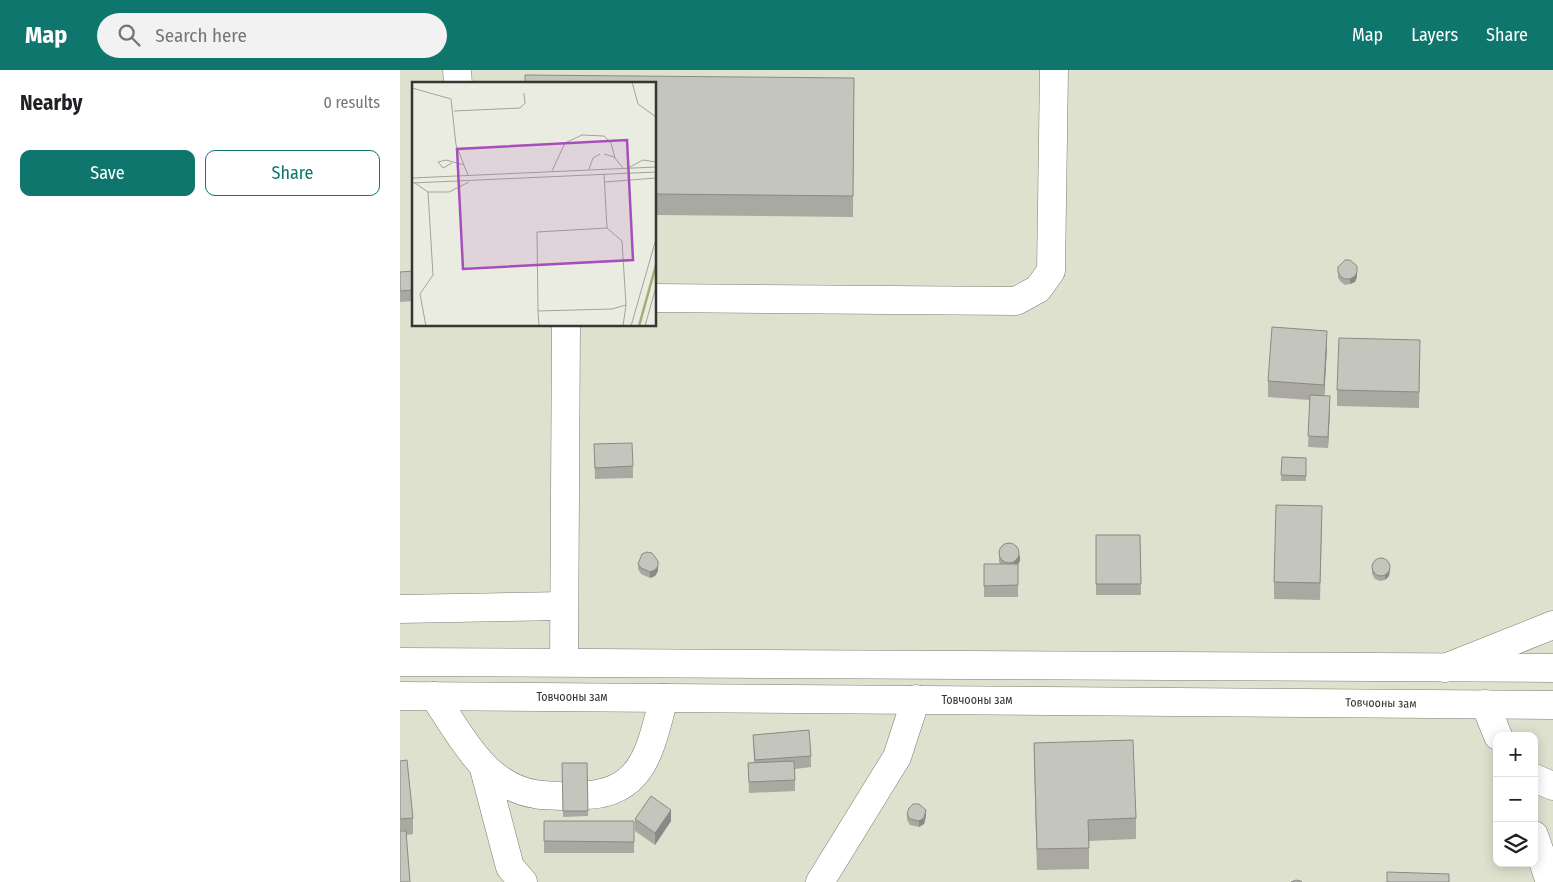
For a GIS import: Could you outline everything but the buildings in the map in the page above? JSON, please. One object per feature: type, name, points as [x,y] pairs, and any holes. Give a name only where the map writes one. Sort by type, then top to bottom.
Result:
[{"type":"main road","points":[[656,298],[1016,301],[1038,289],[1051,271],[1054,70]]},
{"type":"main road","points":[[564,662],[566,326]]},
{"type":"main road","points":[[400,610],[564,606]]},
{"type":"main road","points":[[1444,668],[1553,625]]},
{"type":"main road","points":[[400,662],[1553,668]]},
{"type":"main road","name":"Товчооны зам","points":[[400,696],[1553,705]]},
{"type":"main road","points":[[434,696],[483,765],[500,780],[520,790],[535,794],[575,796],[601,795],[618,789],[635,775],[650,748],[664,698]]},
{"type":"main road","points":[[820,882],[897,757],[916,699]]},
{"type":"main road","points":[[1485,704],[1496,732]]},
{"type":"main road","points":[[483,765],[510,868],[523,882]]},
{"type":"main road","points":[[1538,780],[1553,786]]},
{"type":"main road","points":[[1538,847],[1550,882]]},
{"type":"shaded area","points":[[400,70],[1553,70],[1553,882],[400,882]]}]
